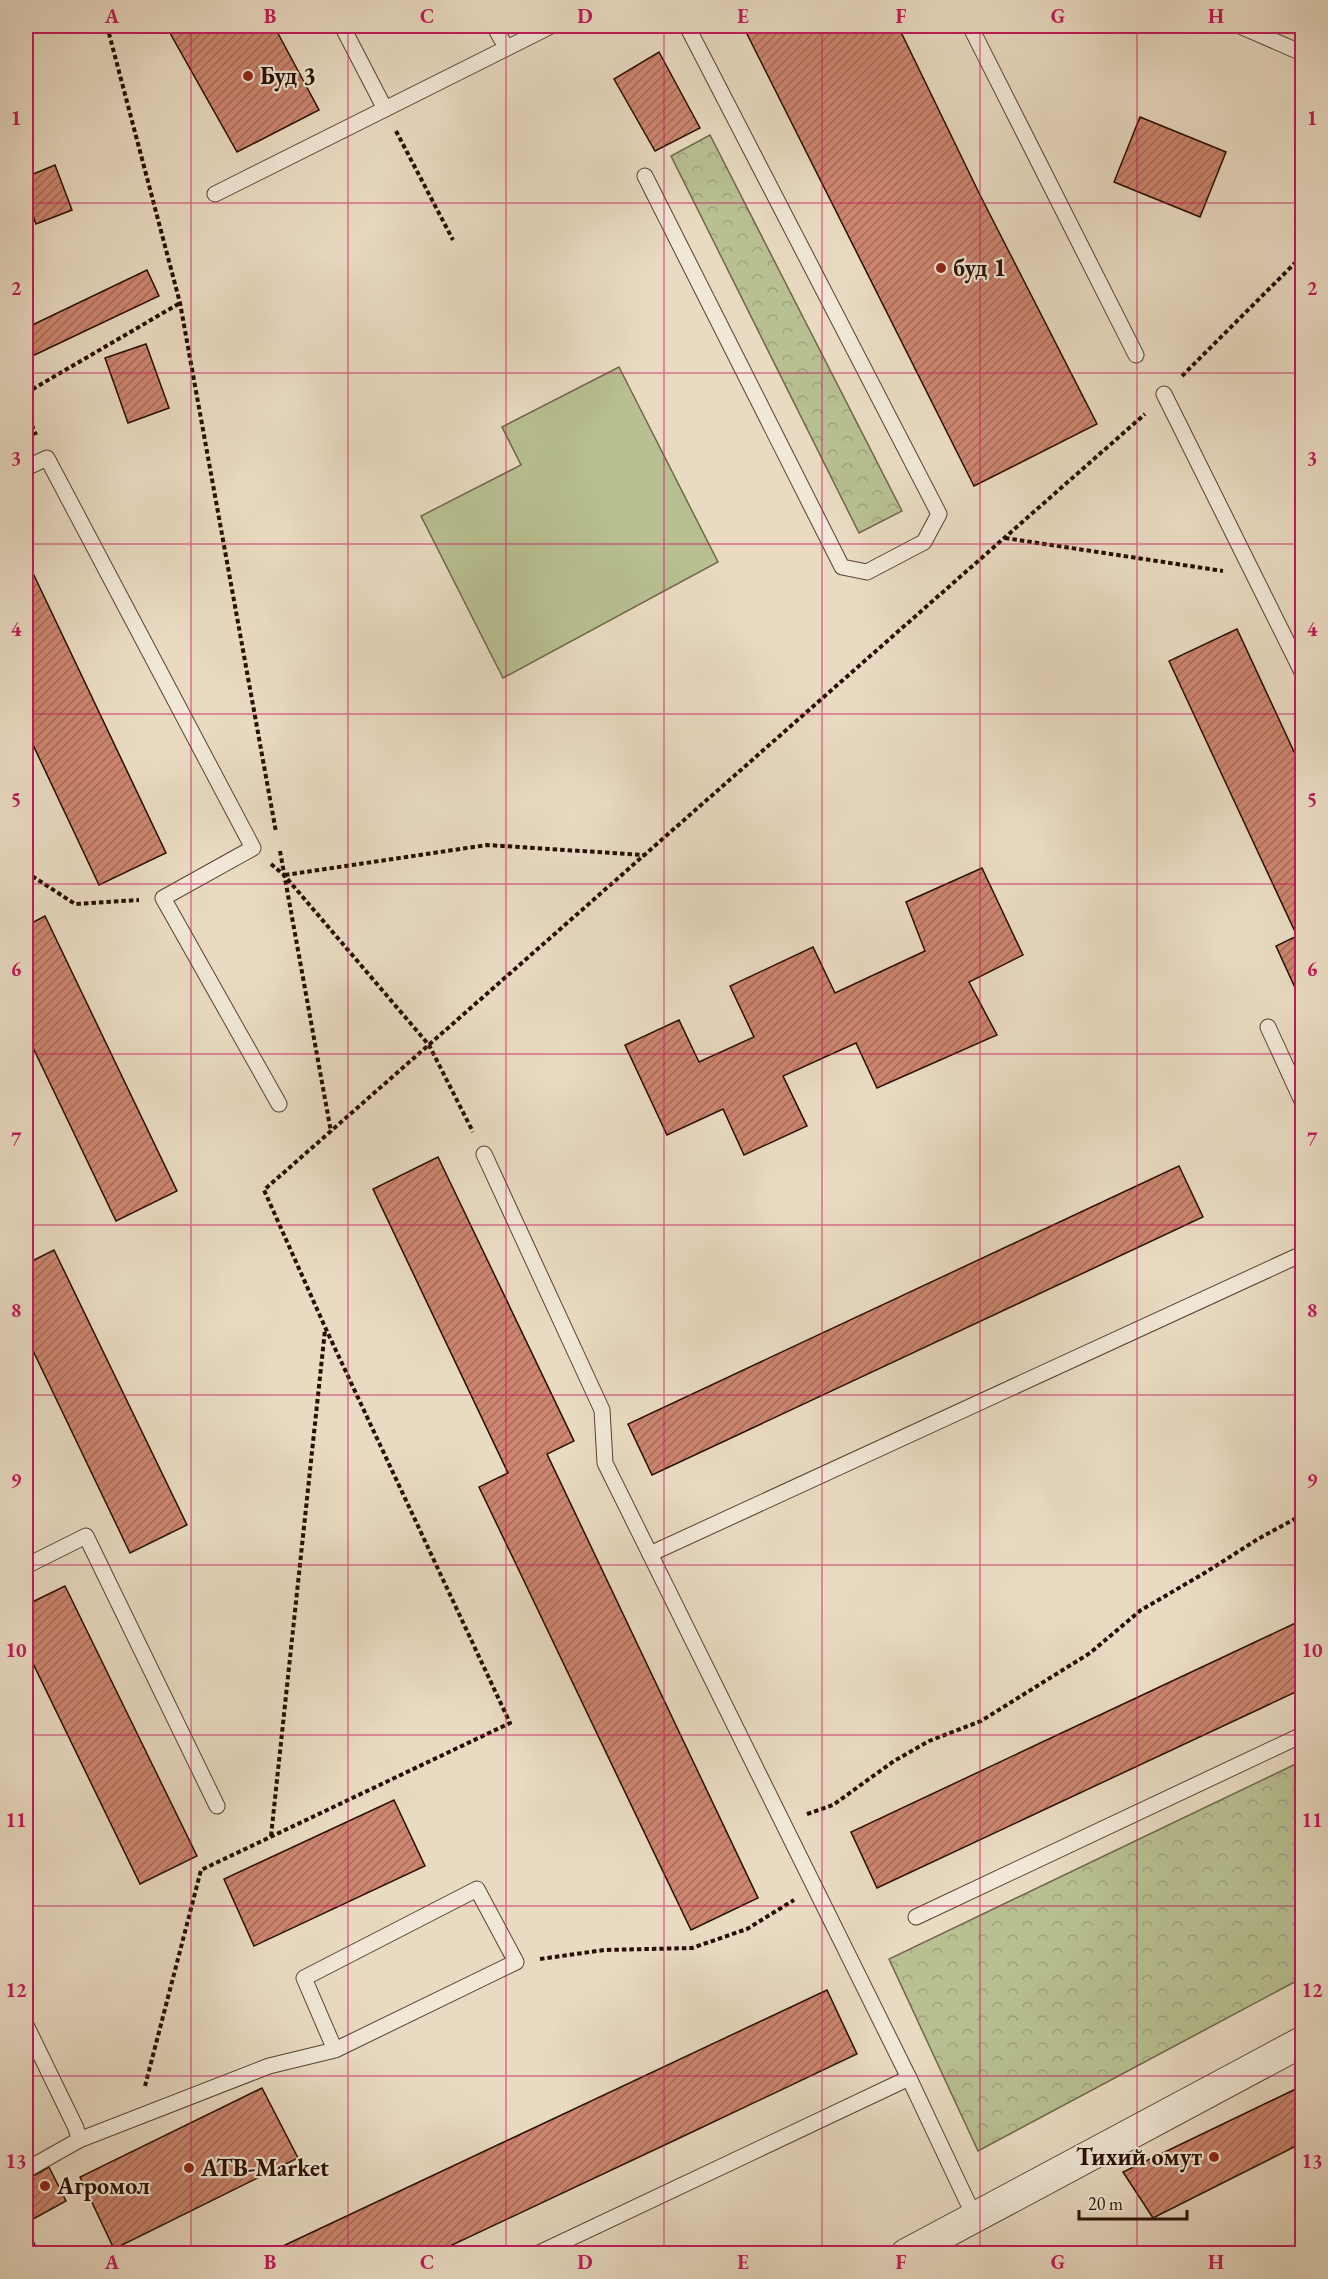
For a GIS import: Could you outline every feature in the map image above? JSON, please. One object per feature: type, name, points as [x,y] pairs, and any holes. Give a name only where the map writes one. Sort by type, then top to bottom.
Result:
[{"type":"street","points":[[906,2253],[1302,2042]]},
{"type":"lane","points":[[342,26],[385,109]]},
{"type":"lane","points":[[494,26],[506,47]]},
{"type":"lane","points":[[215,194],[551,26]]},
{"type":"lane","points":[[645,176],[842,567],[867,572],[924,542],[939,514],[687,26]]},
{"type":"lane","points":[[970,26],[1136,355]]},
{"type":"lane","points":[[1240,26],[1302,53]]},
{"type":"lane","points":[[1164,394],[1302,672]]},
{"type":"lane","points":[[26,468],[47,458],[253,848],[163,898],[279,1104]]},
{"type":"lane","points":[[1268,1027],[1302,1101]]},
{"type":"lane","points":[[484,1154],[602,1410],[605,1463],[909,2078],[975,2218]]},
{"type":"lane","points":[[650,1554],[1302,1254]]},
{"type":"lane","points":[[26,1566],[86,1536],[218,1806]]},
{"type":"lane","points":[[916,1917],[1302,1736]]},
{"type":"lane","points":[[26,2170],[79,2140],[269,2066],[335,2050],[516,1962],[477,1889],[304,1978],[335,2050]]},
{"type":"lane","points":[[26,2025],[76,2128],[79,2140]]},
{"type":"lane","points":[[537,2253],[909,2078]]},
{"type":"path","points":[[107,26],[180,303],[331,1132]]},
{"type":"path","points":[[385,109],[453,240]]},
{"type":"path","points":[[137,2118],[201,1870],[510,1723],[325,1327],[264,1190],[1136,423],[1302,256]]},
{"type":"path","points":[[26,393],[180,303]]},
{"type":"path","points":[[1005,538],[1254,575]]},
{"type":"path","points":[[284,875],[487,845],[645,855]]},
{"type":"path","points":[[253,848],[284,875],[429,1046],[484,1154]]},
{"type":"path","points":[[26,872],[75,904],[163,898]]},
{"type":"path","points":[[271,1837],[325,1327]]},
{"type":"path","points":[[783,1823],[833,1804],[875,1774],[929,1741],[981,1721],[1090,1653],[1141,1610],[1302,1515]]},
{"type":"path","points":[[516,1962],[604,1950],[692,1948],[747,1929],[814,1887]]},
{"type":"green space","points":[[710,135],[902,511],[859,533],[671,156]]},
{"type":"green space","points":[[619,367],[718,562],[503,678],[421,516],[521,465],[502,427]]},
{"type":"green space","points":[[1302,1761],[1302,1978],[978,2151],[889,1959]]},
{"type":"building","name":"Буд 3","points":[[166,26],[274,26],[319,110],[237,152]]},
{"type":"building","name":"буд 1","points":[[743,26],[898,26],[980,195],[1097,424],[974,486]]},
{"type":"building","points":[[659,52],[700,128],[655,151],[614,79]]},
{"type":"building","points":[[1140,117],[1226,152],[1200,217],[1114,182]]},
{"type":"building","points":[[55,165],[72,210],[36,224],[26,197],[26,177]]},
{"type":"building","points":[[147,270],[159,296],[26,359],[26,328]]},
{"type":"building","points":[[146,344],[169,408],[128,423],[105,358]]},
{"type":"building","points":[[31,569],[166,853],[99,885],[26,730],[26,571]]},
{"type":"building","points":[[1237,629],[1302,769],[1302,1003],[1276,946],[1297,936],[1169,661]]},
{"type":"building","points":[[982,868],[1023,955],[969,982],[997,1035],[877,1088],[856,1043],[783,1076],[807,1126],[744,1155],[723,1109],[667,1135],[625,1045],[679,1020],[699,1062],[754,1037],[730,986],[813,947],[835,993],[925,951],[906,902]]},
{"type":"building","points":[[45,916],[177,1191],[116,1221],[26,1033],[26,926]]},
{"type":"building","points":[[438,1157],[574,1441],[547,1454],[758,1898],[691,1930],[479,1487],[508,1473],[373,1189]]},
{"type":"building","points":[[1179,1166],[1203,1217],[652,1475],[628,1424]]},
{"type":"building","points":[[54,1250],[187,1525],[130,1553],[26,1336],[26,1264]]},
{"type":"building","points":[[65,1586],[197,1856],[140,1884],[26,1649],[26,1605]]},
{"type":"building","points":[[1302,1620],[1302,1689],[877,1888],[851,1832]]},
{"type":"building","points":[[394,1800],[425,1866],[254,1946],[224,1879]]},
{"type":"building","points":[[827,1990],[857,2054],[433,2254],[266,2254]]},
{"type":"building","name":"Тихий омут","points":[[1302,2086],[1302,2143],[1153,2218],[1123,2172]]},
{"type":"building","name":"ATB-Market","points":[[262,2088],[298,2158],[114,2249],[80,2177]]},
{"type":"building","points":[[49,2167],[66,2201],[26,2223],[26,2180]]},
{"type":"building","points":[[26,2226],[39,2254],[26,2254]]},
{"type":"place","name":"Буд 3","points":[[248,76]]},
{"type":"place","name":"буд 1","points":[[941,268]]},
{"type":"place","name":"Тихий омут","points":[[1214,2157]]},
{"type":"place","name":"ATB-Market","points":[[189,2168]]},
{"type":"place","name":"Агромол","points":[[45,2186]]}]
